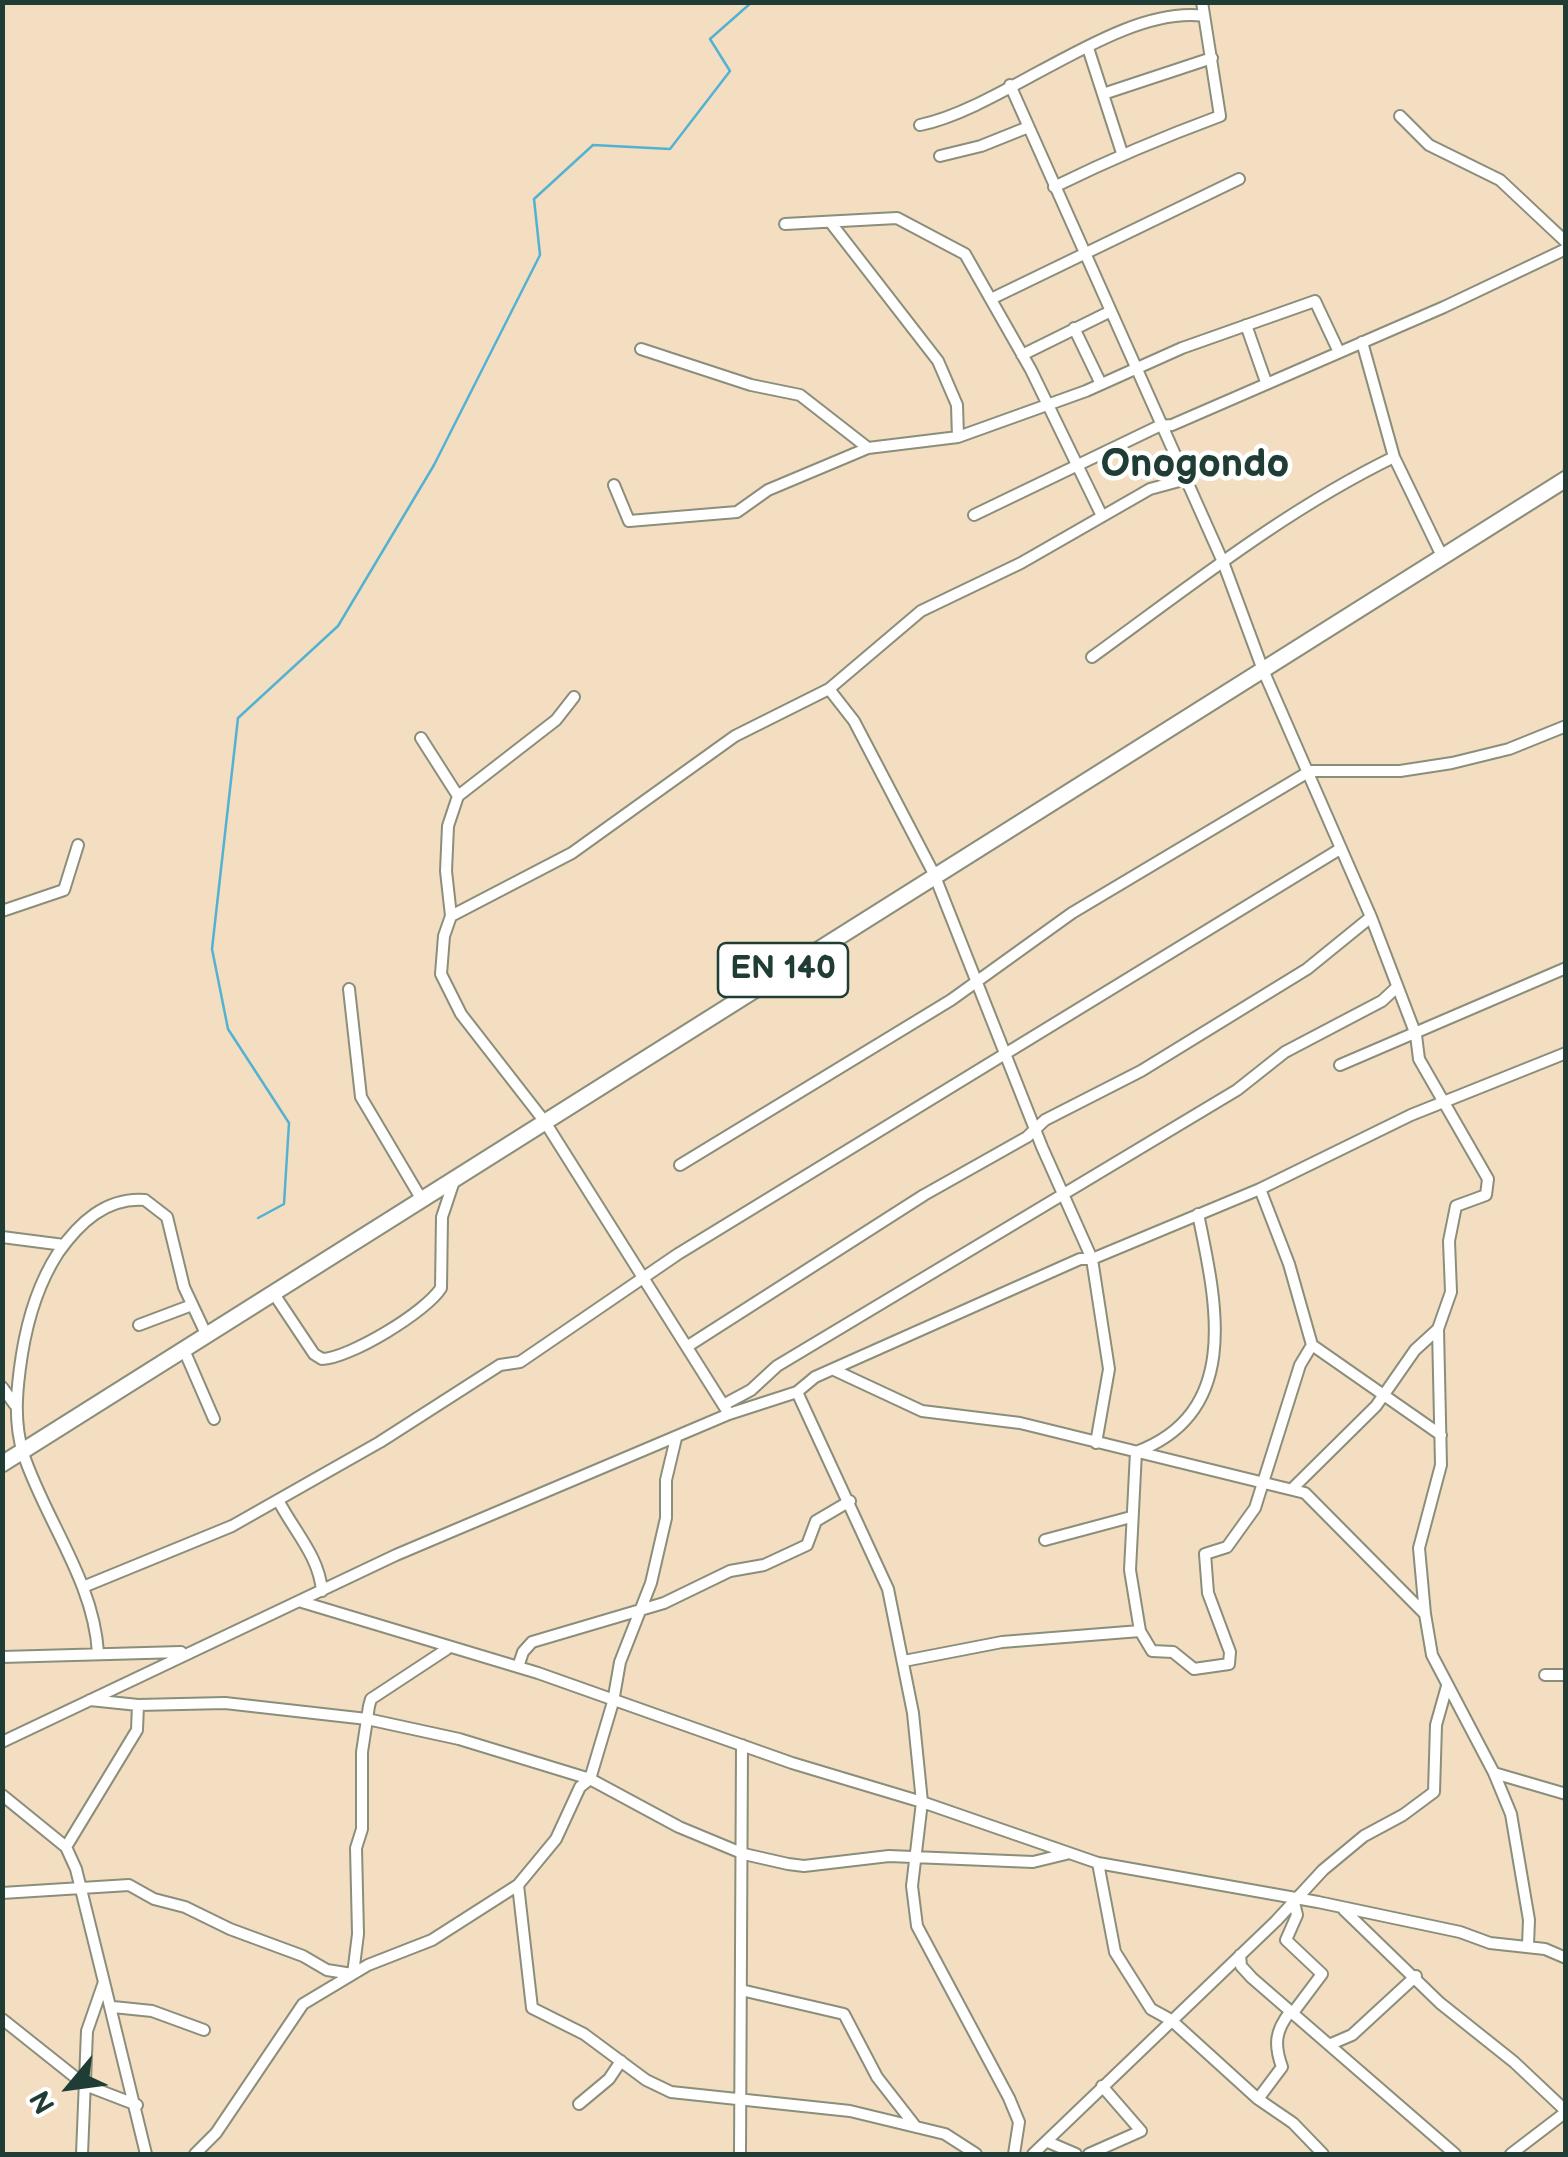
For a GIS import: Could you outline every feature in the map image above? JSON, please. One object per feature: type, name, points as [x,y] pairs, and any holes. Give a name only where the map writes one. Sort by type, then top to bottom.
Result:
[{"type":"main road","name":"EN 140","points":[[2,1464],[1566,479]]},
{"type":"street","points":[[1054,187],[1122,153],[1149,147],[1220,116],[1202,2]]},
{"type":"street","points":[[920,125],[965,110],[1010,85],[1146,24],[1190,14],[1204,16]]},
{"type":"street","points":[[1088,48],[1122,153]]},
{"type":"street","points":[[1103,94],[1212,58]]},
{"type":"street","points":[[1010,85],[1183,480],[1223,562],[1263,670],[1310,770],[1371,917],[1416,1035],[1420,1059],[1488,1188],[1481,1198],[1456,1206],[1449,1241],[1451,1292],[1438,1329],[1438,1484],[1419,1548],[1432,1654],[1494,1773],[1514,1832],[1530,1920],[1528,1946]]},
{"type":"street","points":[[974,515],[1159,426],[1172,424],[1362,342],[1566,246],[1500,180],[1429,145],[1400,116]]},
{"type":"street","points":[[940,156],[981,146],[1026,128]]},
{"type":"street","points":[[993,298],[1082,251],[1239,178]]},
{"type":"street","points":[[785,224],[896,218],[965,254],[993,298],[1101,514]]},
{"type":"street","points":[[831,223],[938,361],[957,405],[958,437]]},
{"type":"street","points":[[614,485],[629,521],[737,512],[768,490],[868,448],[958,437],[1315,301],[1339,352]]},
{"type":"street","points":[[1022,355],[1109,312]]},
{"type":"street","points":[[1246,325],[1266,382]]},
{"type":"street","points":[[1074,328],[1101,384]]},
{"type":"street","points":[[1362,342],[1394,456],[1442,556]]},
{"type":"street","points":[[642,349],[751,385],[800,395],[868,448]]},
{"type":"street","points":[[1092,657],[1223,562],[1348,479],[1394,456]]},
{"type":"street","points":[[451,916],[572,853],[735,736],[829,690],[921,611],[1021,563],[1150,489],[1183,480]]},
{"type":"street","points":[[829,690],[854,721],[934,874],[1092,1259],[1110,1369],[1096,1443]]},
{"type":"street","points":[[574,697],[556,720],[458,796],[448,826],[446,857],[451,916],[442,952],[447,990],[496,1063],[545,1122],[727,1409]]},
{"type":"street","points":[[680,1165],[978,980],[1072,912],[1310,770],[1400,771],[1452,764],[1510,749],[1566,726]]},
{"type":"street","points":[[422,738],[458,796]]},
{"type":"street","points":[[2,910],[64,890],[78,845]]},
{"type":"street","points":[[87,1584],[191,1544],[278,1500],[380,1442],[500,1366],[520,1362],[642,1278],[1340,849]]},
{"type":"street","points":[[688,1346],[924,1194],[1307,969],[1371,917]]},
{"type":"street","points":[[1340,1064],[1416,1035],[1497,995],[1566,968]]},
{"type":"street","points":[[2,1742],[396,1555],[676,1438],[727,1409],[778,1366],[1237,1090],[1285,1052],[1382,1001],[1397,988]]},
{"type":"street","points":[[349,989],[360,1097],[422,1200]]},
{"type":"street","points":[[727,1409],[797,1392],[834,1370],[999,1294],[1260,1190],[1412,1115],[1566,1053]]},
{"type":"street","points":[[274,1294],[314,1354],[322,1359],[344,1354],[410,1317],[441,1288],[442,1216],[454,1180]]},
{"type":"street","points":[[1260,1190],[1289,1264],[1312,1345],[1441,1435]]},
{"type":"street","points":[[98,1654],[87,1584],[78,1575],[23,1451],[16,1406],[31,1312],[45,1274],[64,1245],[102,1210],[145,1200],[168,1217],[192,1305],[207,1336]]},
{"type":"street","points":[[1136,1452],[1157,1444],[1179,1424],[1213,1372],[1216,1324],[1198,1214]]},
{"type":"street","points":[[2,1237],[64,1245]]},
{"type":"street","points":[[140,1325],[192,1305]]},
{"type":"street","points":[[1293,1488],[1352,1432],[1424,1340],[1438,1329]]},
{"type":"street","points":[[1136,1452],[1130,1570],[1140,1631],[1152,1651],[1173,1652],[1194,1669],[1229,1664],[1230,1652],[1208,1594],[1204,1560],[1206,1554],[1227,1546],[1255,1508],[1300,1366],[1312,1345]]},
{"type":"street","points":[[184,1350],[214,1419]]},
{"type":"street","points":[[834,1370],[922,1411],[1010,1422],[1293,1488],[1314,1501],[1425,1614]]},
{"type":"street","points":[[2,1387],[16,1406]]},
{"type":"street","points":[[797,1392],[888,1590],[904,1661],[922,1802],[912,1886],[917,1926],[1009,2098],[1019,2122],[1014,2154]]},
{"type":"street","points":[[195,2154],[216,2134],[294,2014],[353,1974],[432,1940],[518,1885],[556,1839],[580,1787],[590,1779],[613,1702],[620,1662],[644,1609],[666,1518],[666,1480],[676,1438]]},
{"type":"street","points":[[278,1500],[297,1538],[320,1568],[322,1591]]},
{"type":"street","points":[[518,1667],[527,1645],[644,1609],[730,1571],[764,1565],[807,1545],[816,1521],[850,1501]]},
{"type":"street","points":[[1046,1540],[1132,1517]]},
{"type":"street","points":[[302,1602],[518,1667],[1098,1864],[1339,1907],[1460,1932],[1490,1943],[1528,1946],[1566,1958]]},
{"type":"street","points":[[904,1661],[1002,1642],[1140,1631]]},
{"type":"street","points":[[353,1974],[358,1934],[356,1843],[362,1829],[371,1699],[448,1649]]},
{"type":"street","points":[[2,1657],[186,1652]]},
{"type":"street","points":[[1545,1675],[1566,1675]]},
{"type":"street","points":[[1033,2154],[1293,1898],[1364,1836],[1404,1816],[1434,1792],[1436,1725],[1447,1686]]},
{"type":"street","points":[[89,1700],[138,1706],[225,1703],[367,1719],[459,1739],[590,1779],[647,1812],[744,1854],[804,1866],[868,1856],[1021,1862],[1073,1854]]},
{"type":"street","points":[[66,1847],[137,1730],[138,1706]]},
{"type":"street","points":[[740,2154],[742,1745]]},
{"type":"street","points":[[1494,1773],[1566,1794]]},
{"type":"street","points":[[2,1795],[66,1847],[82,1888],[113,2006],[146,2154]]},
{"type":"street","points":[[1098,1864],[1119,1962],[1151,2009],[1171,2020],[1258,2099],[1294,2123],[1322,2154]]},
{"type":"street","points":[[2,1893],[128,1885],[230,1930],[296,1952],[327,1970],[353,1974]]},
{"type":"street","points":[[518,1885],[532,2008],[584,2034],[671,2092],[850,2110],[945,2134],[976,2154]]},
{"type":"street","points":[[1258,2099],[1282,2067],[1276,2042],[1280,2024],[1322,1974],[1286,1940],[1297,1915],[1293,1898]]},
{"type":"street","points":[[1339,1907],[1416,1976],[1440,2003],[1514,2062],[1566,2112],[1511,2154]]},
{"type":"street","points":[[1240,1954],[1244,1972],[1455,2154]]},
{"type":"street","points":[[1331,2044],[1352,2036],[1416,1976]]},
{"type":"street","points":[[82,2154],[87,2031],[104,1982]]},
{"type":"street","points":[[741,1990],[844,2014],[870,2066],[917,2128]]},
{"type":"street","points":[[113,2006],[152,2011],[204,2030]]},
{"type":"street","points":[[2,2020],[85,2085],[137,2105]]},
{"type":"street","points":[[579,2104],[609,2079],[621,2060]]},
{"type":"street","points":[[1089,2154],[1141,2131],[1102,2086]]},
{"type":"street","points":[[1048,2142],[1076,2154]]},
{"type":"waterway","points":[[258,1218],[284,1204],[289,1123],[228,1029],[212,949],[238,718],[338,626],[434,465],[540,255],[534,199],[593,145],[670,149],[730,71],[710,39],[752,2]]},
{"type":"district","name":"Onogondo","points":[[1195,466]]}]
